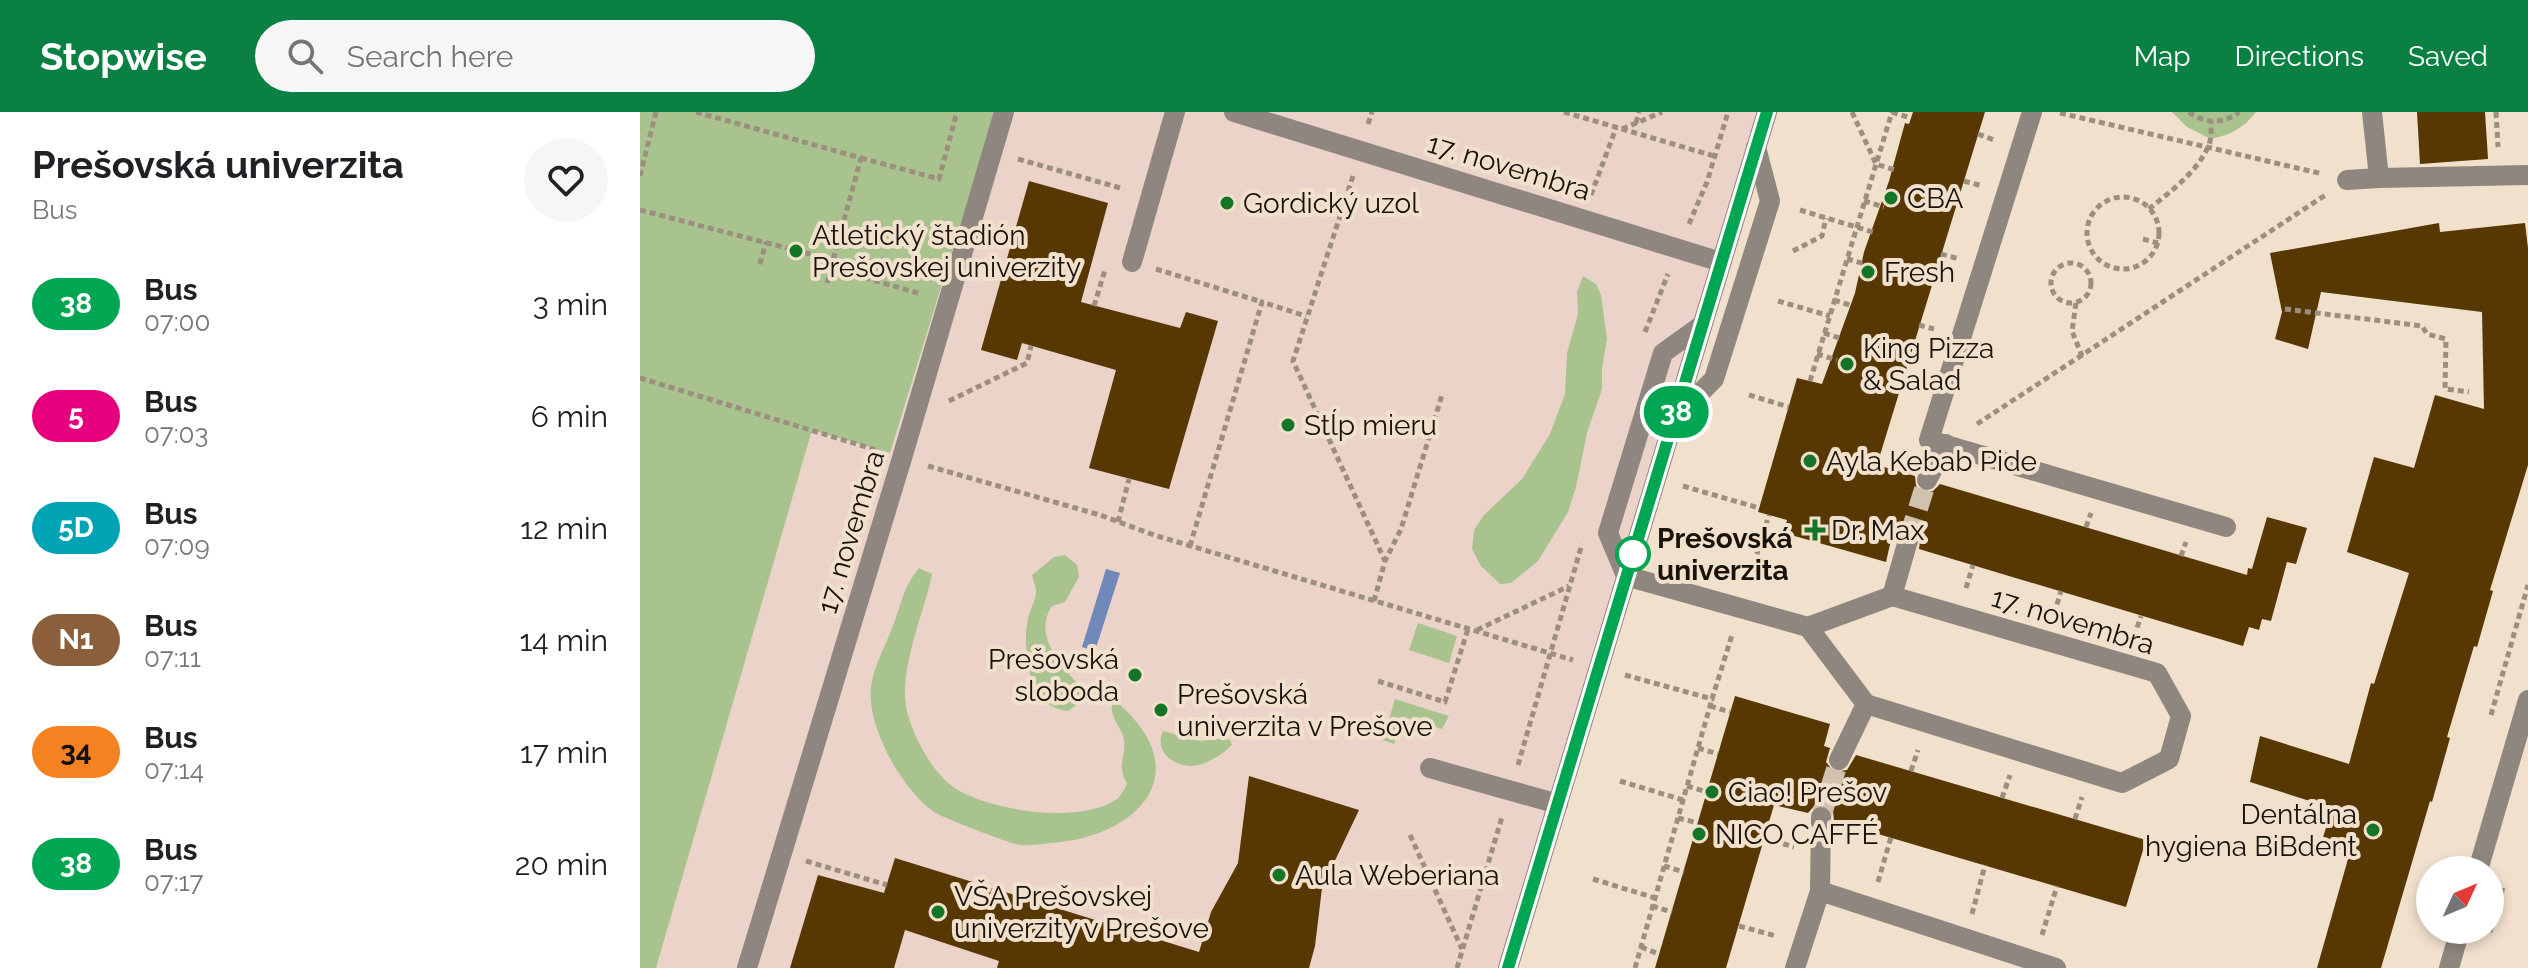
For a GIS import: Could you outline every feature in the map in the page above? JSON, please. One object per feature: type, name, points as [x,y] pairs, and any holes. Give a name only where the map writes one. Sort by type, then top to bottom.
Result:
[{"type":"street","name":"17. novembra","points":[[747,968],[1004,112]]},
{"type":"street","points":[[1132,262],[1175,112]]},
{"type":"street","name":"17. novembra","points":[[1234,112],[1721,262]]},
{"type":"street","points":[[1508,968],[1767,112]]},
{"type":"street","points":[[2032,112],[1929,440],[2226,527]]},
{"type":"street","points":[[2372,112],[2379,178]]},
{"type":"street","points":[[1674,419],[1714,379],[1770,201],[1756,147]]},
{"type":"street","points":[[2347,180],[2528,175]]},
{"type":"street","points":[[1626,576],[1608,533],[1663,353],[1702,325]]},
{"type":"street","points":[[1927,480],[1946,444]]},
{"type":"street","points":[[1626,576],[1808,627],[1892,596],[1909,537]]},
{"type":"street","name":"17. novembra","points":[[1866,704],[2122,783],[2169,759],[2181,716],[2157,673],[1892,596]]},
{"type":"street","points":[[1808,627],[1866,704],[1839,760]]},
{"type":"street","points":[[2482,856],[2528,700]]},
{"type":"street","points":[[1430,768],[1558,804]]},
{"type":"street","points":[[1795,968],[1820,891],[1821,817]]},
{"type":"street","points":[[1820,891],[2056,968]]},
{"type":"street","points":[[2449,968],[2456,944]]},
{"type":"path","points":[[640,176],[656,112]]},
{"type":"path","points":[[696,112],[939,179],[957,112]]},
{"type":"path","points":[[1564,112],[1714,156]]},
{"type":"path","points":[[1636,124],[1639,112]]},
{"type":"path","points":[[1618,129],[1662,112]]},
{"type":"path","points":[[1852,112],[1876,164],[1895,170]]},
{"type":"path","points":[[1810,381],[1892,112],[1911,118]]},
{"type":"path","points":[[2058,112],[2347,180]]},
{"type":"path","points":[[2189,112],[2211,121],[2221,121],[2239,112]]},
{"type":"path","points":[[2149,209],[2186,176],[2208,147],[2211,121]]},
{"type":"path","points":[[1582,219],[1618,129]]},
{"type":"path","points":[[1360,151],[1293,361],[1385,561]]},
{"type":"path","points":[[1012,157],[1129,191]]},
{"type":"path","points":[[827,283],[861,158]]},
{"type":"path","points":[[1946,444],[2347,180]]},
{"type":"path","points":[[2116,198],[2139,201],[2149,209],[2158,225],[2158,243],[2153,254],[2134,268],[2111,268],[2097,258],[2087,242],[2087,230],[2095,209],[2116,198]]},
{"type":"path","points":[[1864,201],[1884,207]]},
{"type":"path","points":[[640,210],[833,260]]},
{"type":"path","points":[[1800,210],[1876,233]]},
{"type":"path","points":[[1793,251],[1822,236],[1826,218]]},
{"type":"path","points":[[2143,239],[2158,243]]},
{"type":"path","points":[[760,264],[766,242]]},
{"type":"path","points":[[2086,269],[2097,258]]},
{"type":"path","points":[[1847,259],[1866,264]]},
{"type":"path","points":[[1132,262],[1306,316]]},
{"type":"path","points":[[2076,263],[2086,269],[2091,277],[2091,290],[2082,301],[2076,303],[2057,298],[2051,286],[2053,273],[2063,264],[2076,263]]},
{"type":"path","points":[[831,268],[948,302]]},
{"type":"path","points":[[1094,306],[1103,275]]},
{"type":"path","points":[[1834,300],[1853,306]]},
{"type":"path","points":[[1778,301],[1830,316]]},
{"type":"path","points":[[1190,546],[1262,302]]},
{"type":"path","points":[[2076,303],[2072,331],[2082,356]]},
{"type":"path","points":[[2285,309],[2422,326],[2427,334],[2446,339],[2445,389],[2469,392]]},
{"type":"path","points":[[1824,333],[1843,339]]},
{"type":"path","points":[[941,405],[1027,363],[1031,346]]},
{"type":"path","points":[[1817,354],[1837,360]]},
{"type":"path","points":[[640,378],[1579,662]]},
{"type":"path","points":[[1374,601],[1385,561],[1401,529],[1442,395]]},
{"type":"path","points":[[1749,395],[1789,407]]},
{"type":"path","points":[[1118,522],[1129,479]]},
{"type":"path","points":[[1475,631],[1570,586]]},
{"type":"path","points":[[1378,681],[1445,702],[1468,629]]},
{"type":"path","points":[[1635,968],[1711,703],[1730,712]]},
{"type":"path","points":[[1698,748],[1718,754]]},
{"type":"path","points":[[1620,781],[1683,800]]},
{"type":"path","points":[[1687,786],[1707,792]]},
{"type":"path","points":[[1678,818],[1698,823]]},
{"type":"path","points":[[1410,835],[1462,949]]},
{"type":"path","points":[[1870,907],[1891,837]]},
{"type":"path","points":[[782,854],[887,885]]},
{"type":"path","points":[[1965,939],[1985,865]]},
{"type":"path","points":[[1664,866],[1684,872]]},
{"type":"path","points":[[1593,879],[1655,898]]},
{"type":"path","points":[[2034,961],[2057,886]]},
{"type":"path","points":[[1652,906],[1672,912]]},
{"type":"path","points":[[1739,926],[1803,944]]},
{"type":"path","points":[[1641,947],[1659,954]]},
{"type":"shaded area","name":"Prešovská univerzita v Prešove","points":[[995,112],[1772,112],[1515,968],[656,968],[812,429],[890,452]]},
{"type":"green space","name":"Atletický štadión Prešovskej univerzity","points":[[640,112],[995,112],[890,453],[812,430],[656,968],[640,968]]},
{"type":"green space","points":[[2172,112],[2256,112],[2236,130],[2211,139],[2187,127]]},
{"type":"green space","points":[[1583,276],[1596,284],[1601,295],[1607,339],[1602,389],[1587,433],[1576,487],[1568,512],[1538,561],[1511,583],[1500,584],[1481,566],[1472,549],[1474,530],[1484,515],[1522,479],[1550,434],[1565,394],[1567,353],[1578,314],[1577,292]]},
{"type":"green space","points":[[1065,555],[1077,565],[1079,577],[1065,602],[1052,606],[1045,629],[1060,663],[1085,691],[1086,698],[1068,711],[1054,707],[1036,688],[1030,675],[1026,645],[1028,618],[1036,594],[1032,575],[1054,557]]},
{"type":"green space","points":[[919,568],[932,574],[909,657],[906,706],[918,740],[939,773],[956,789],[972,797],[1013,809],[1059,813],[1101,807],[1117,799],[1127,784],[1122,766],[1123,736],[1112,710],[1112,705],[1119,704],[1143,730],[1154,755],[1155,777],[1147,798],[1131,815],[1108,829],[1081,838],[1020,845],[939,815],[910,789],[880,738],[871,702],[871,686],[904,594]]},
{"type":"green space","points":[[1418,623],[1457,636],[1449,663],[1409,650]]},
{"type":"green space","points":[[1395,699],[1449,716],[1442,729],[1403,717],[1394,744],[1383,740]]},
{"type":"green space","points":[[1163,731],[1200,741],[1225,738],[1232,745],[1207,762],[1196,766],[1183,765],[1176,763],[1163,750]]},
{"type":"water","points":[[1106,569],[1120,573],[1095,651],[1082,647]]},
{"type":"building","points":[[1913,112],[1985,112],[1877,465],[1915,476],[1916,486],[1922,492],[1933,491],[1940,484],[2247,575],[2248,568],[2252,569],[2267,517],[2307,528],[2296,564],[2287,562],[2271,621],[2262,619],[2259,630],[2249,627],[2243,646],[1919,549],[1921,533],[1912,524],[1901,527],[1894,541],[1891,540],[1886,562],[1784,533],[1787,520],[1758,512],[1797,378],[1822,384],[1855,293],[1864,252],[1905,123],[1909,124]]},
{"type":"building","points":[[2417,112],[2485,112],[2488,159],[2420,164]]},
{"type":"building","points":[[1029,181],[1108,203],[1081,302],[1180,328],[1186,312],[1218,321],[1169,489],[1089,468],[1116,370],[1022,343],[1017,360],[981,350]]},
{"type":"building","points":[[2439,223],[2440,232],[2525,223],[2528,248],[2528,465],[2381,968],[2317,968],[2350,852],[2321,844],[2332,808],[2250,782],[2260,736],[2349,764],[2371,683],[2374,684],[2409,573],[2347,552],[2374,457],[2414,468],[2435,395],[2484,409],[2482,312],[2321,292],[2308,349],[2275,339],[2282,312],[2270,253]]},
{"type":"building","points":[[1735,696],[1830,724],[1824,746],[1830,748],[1826,762],[1834,772],[1847,770],[1856,755],[2146,840],[2126,907],[1834,821],[1833,811],[1827,806],[1815,805],[1808,813],[1774,805],[1726,968],[1655,968]]},
{"type":"building","points":[[1249,776],[1359,810],[1322,888],[1309,968],[997,968],[999,961],[905,930],[894,968],[790,968],[818,875],[884,893],[895,858],[1199,952],[1211,912],[1238,863]]},
{"type":"tunnel","points":[[1909,537],[1927,480]]},
{"type":"tunnel","points":[[1821,817],[1839,760]]},
{"type":"bus line","name":"38","points":[[1508,968],[1767,112]]},
{"type":"place","name":"CBA","points":[[1891,198]]},
{"type":"place","name":"Gordický uzol","points":[[1227,203]]},
{"type":"place","name":"Atletický štadión Prešovskej univerzity","points":[[796,251]]},
{"type":"place","name":"Fresh","points":[[1868,272]]},
{"type":"place","name":"King Pizza & Salad","points":[[1847,364]]},
{"type":"place","name":"Stĺp mieru","points":[[1288,425]]},
{"type":"place","name":"Ayla Kebab Pide","points":[[1810,461]]},
{"type":"place","name":"Dr. Max","points":[[1815,530]]},
{"type":"place","name":"Prešovská univerzita","points":[[1633,554]]},
{"type":"place","name":"Prešovská sloboda","points":[[1135,675]]},
{"type":"place","name":"Prešovská univerzita v Prešove","points":[[1161,710]]},
{"type":"place","name":"Ciao! Prešov","points":[[1712,792]]},
{"type":"place","name":"Dentálna hygiena BiBdent","points":[[2373,830]]},
{"type":"place","name":"NICO CAFFÉ","points":[[1699,834]]},
{"type":"place","name":"Aula Weberiana","points":[[1279,875]]},
{"type":"place","name":"VŠA Prešovskej univerzity v Prešove","points":[[938,912]]}]
